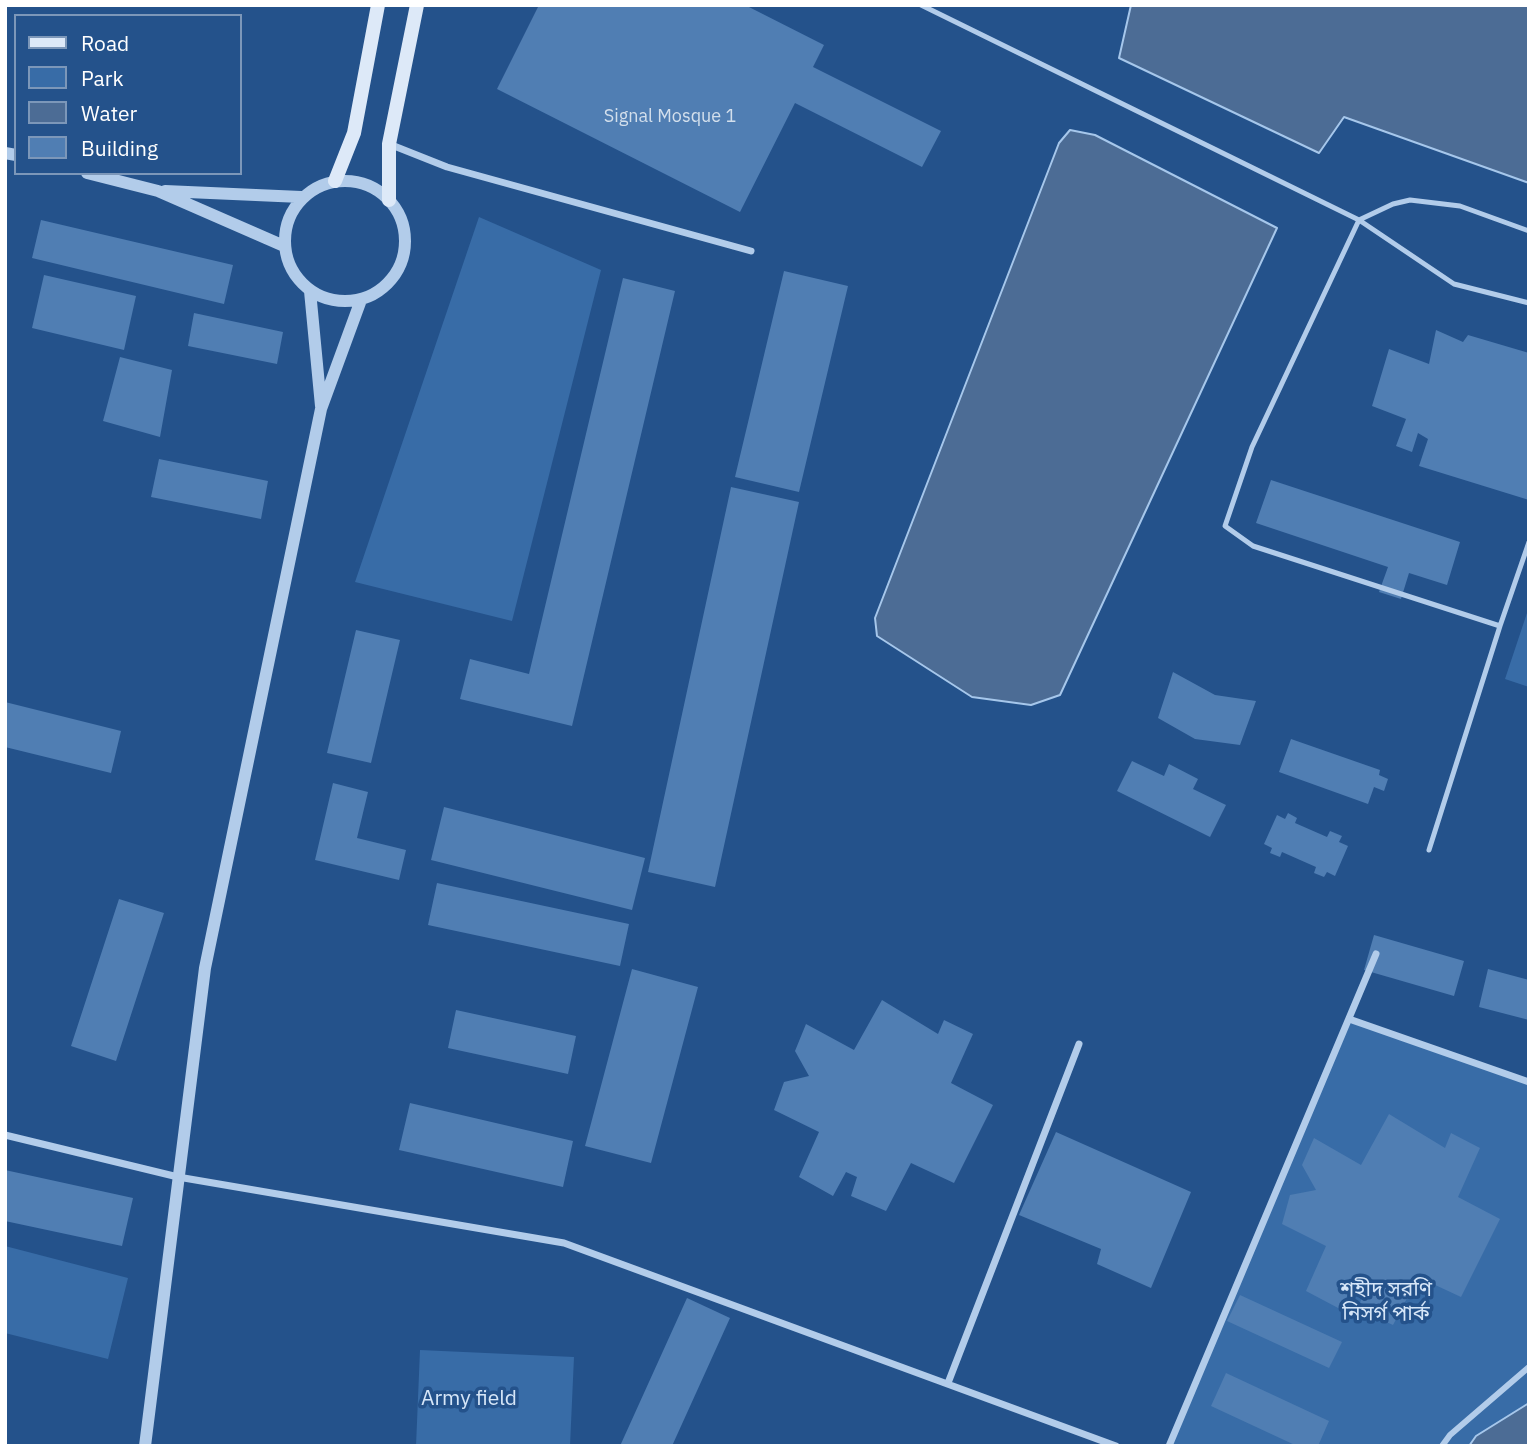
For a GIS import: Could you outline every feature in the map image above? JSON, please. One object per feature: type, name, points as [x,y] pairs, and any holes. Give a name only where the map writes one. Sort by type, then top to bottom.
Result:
[{"type":"main road","points":[[335,181],[354,133],[378,5]]},
{"type":"main road","points":[[390,200],[389,144],[417,5]]},
{"type":"street","points":[[389,144],[447,167],[751,251]]},
{"type":"street","points":[[95,175],[158,191],[284,246]]},
{"type":"street","points":[[335,181],[371,186],[390,200],[402,221],[406,245],[399,269],[383,288],[361,300],[335,300],[310,291],[292,271],[284,246],[287,220],[301,197],[323,184],[335,181]]},
{"type":"street","points":[[158,191],[301,197]]},
{"type":"street","points":[[310,291],[321,409]]},
{"type":"street","points":[[145,1446],[205,968],[321,409],[361,300]]},
{"type":"street","points":[[1169,1446],[1376,954]]},
{"type":"street","points":[[1349,1020],[1529,1082]]},
{"type":"street","points":[[948,1383],[1079,1044]]},
{"type":"street","points":[[5,1135],[178,1177],[564,1243],[1115,1446]]},
{"type":"street","points":[[1442,1446],[1450,1435],[1529,1367]]},
{"type":"lane","points":[[920,5],[1359,220],[1454,284],[1529,303]]},
{"type":"lane","points":[[1500,626],[1253,546],[1225,526],[1252,447],[1359,220],[1393,204],[1410,200],[1460,206],[1529,231]]},
{"type":"lane","points":[[1429,850],[1529,542]]},
{"type":"green space","points":[[479,217],[601,270],[512,621],[355,582]]},
{"type":"green space","points":[[1529,607],[1529,687],[1505,679]]},
{"type":"green space","name":"শহীদ সরণি নিসর্গ পার্ক","points":[[1349,1019],[1529,1082],[1529,1446],[1169,1446]]},
{"type":"green space","points":[[5,1246],[128,1278],[108,1359],[5,1333]]},
{"type":"green space","name":"Army field","points":[[420,1350],[574,1357],[570,1446],[416,1446]]},
{"type":"water","points":[[1131,5],[1529,5],[1529,183],[1344,117],[1319,153],[1119,58]]},
{"type":"water","points":[[1070,130],[1095,135],[1277,228],[1060,695],[1031,705],[972,697],[877,636],[875,618],[1059,143]]},
{"type":"water","points":[[1529,1403],[1529,1446],[1469,1446],[1476,1436]]},
{"type":"building","points":[[539,5],[745,5],[824,45],[813,67],[941,131],[922,167],[795,103],[740,212],[497,89]]},
{"type":"building","points":[[41,220],[233,265],[224,304],[32,258]]},
{"type":"building","points":[[784,271],[848,286],[799,492],[735,477]]},
{"type":"building","points":[[44,275],[136,296],[124,350],[32,328]]},
{"type":"building","points":[[623,278],[675,291],[572,726],[460,699],[470,659],[529,674]]},
{"type":"building","points":[[194,313],[283,332],[277,364],[188,346]]},
{"type":"building","points":[[1436,330],[1463,342],[1468,335],[1529,353],[1529,500],[1419,466],[1428,439],[1418,433],[1412,452],[1396,446],[1406,419],[1372,406],[1389,349],[1429,364]]},
{"type":"building","points":[[120,357],[172,370],[160,437],[103,421]]},
{"type":"building","points":[[159,459],[268,481],[261,519],[151,497]]},
{"type":"building","points":[[1271,480],[1460,542],[1447,585],[1409,573],[1401,599],[1379,592],[1388,567],[1256,523]]},
{"type":"building","points":[[731,487],[799,502],[715,887],[648,872]]},
{"type":"building","points":[[356,630],[400,640],[371,763],[327,753]]},
{"type":"building","points":[[1173,672],[1215,695],[1256,701],[1240,745],[1195,739],[1158,718]]},
{"type":"building","points":[[5,702],[121,731],[111,773],[5,747]]},
{"type":"building","points":[[1291,739],[1380,770],[1379,775],[1388,779],[1384,791],[1374,787],[1368,804],[1279,772]]},
{"type":"building","points":[[1132,761],[1164,776],[1169,764],[1198,779],[1193,789],[1226,805],[1210,837],[1117,791]]},
{"type":"building","points":[[333,783],[368,792],[357,838],[406,850],[399,880],[315,860]]},
{"type":"building","points":[[444,807],[645,858],[632,910],[431,860]]},
{"type":"building","points":[[1288,813],[1297,818],[1295,823],[1327,837],[1330,831],[1342,836],[1339,842],[1348,846],[1335,876],[1327,872],[1324,877],[1314,873],[1316,867],[1282,852],[1280,857],[1270,853],[1272,848],[1264,844],[1277,815],[1285,819]]},
{"type":"building","points":[[437,883],[629,924],[620,966],[428,925]]},
{"type":"building","points":[[119,899],[164,913],[116,1061],[71,1046]]},
{"type":"building","points":[[1374,935],[1464,961],[1454,996],[1364,970]]},
{"type":"building","points":[[632,969],[698,987],[651,1163],[585,1146]]},
{"type":"building","points":[[1488,969],[1529,980],[1529,1020],[1479,1007]]},
{"type":"building","points":[[882,1000],[938,1034],[944,1020],[973,1034],[951,1083],[993,1105],[954,1183],[911,1163],[886,1211],[851,1196],[857,1177],[846,1172],[833,1196],[799,1177],[819,1132],[774,1110],[784,1082],[809,1076],[795,1051],[806,1024],[854,1050]]},
{"type":"building","points":[[456,1010],[576,1036],[568,1074],[448,1048]]},
{"type":"building","points":[[410,1103],[573,1141],[563,1187],[399,1150]]},
{"type":"building","points":[[1389,1114],[1445,1148],[1451,1133],[1480,1148],[1458,1197],[1500,1219],[1461,1297],[1418,1277],[1393,1325],[1358,1309],[1364,1291],[1353,1286],[1340,1309],[1306,1291],[1326,1246],[1282,1224],[1290,1195],[1316,1190],[1302,1165],[1314,1138],[1361,1165]]},
{"type":"building","points":[[1056,1132],[1191,1192],[1151,1288],[1097,1264],[1101,1249],[1019,1215]]},
{"type":"building","points":[[5,1170],[133,1198],[122,1246],[5,1221]]},
{"type":"building","points":[[1240,1295],[1342,1342],[1329,1368],[1227,1321]]},
{"type":"building","points":[[687,1298],[730,1318],[672,1446],[620,1446]]},
{"type":"building","points":[[1226,1373],[1329,1421],[1318,1446],[1297,1446],[1211,1406]]}]
